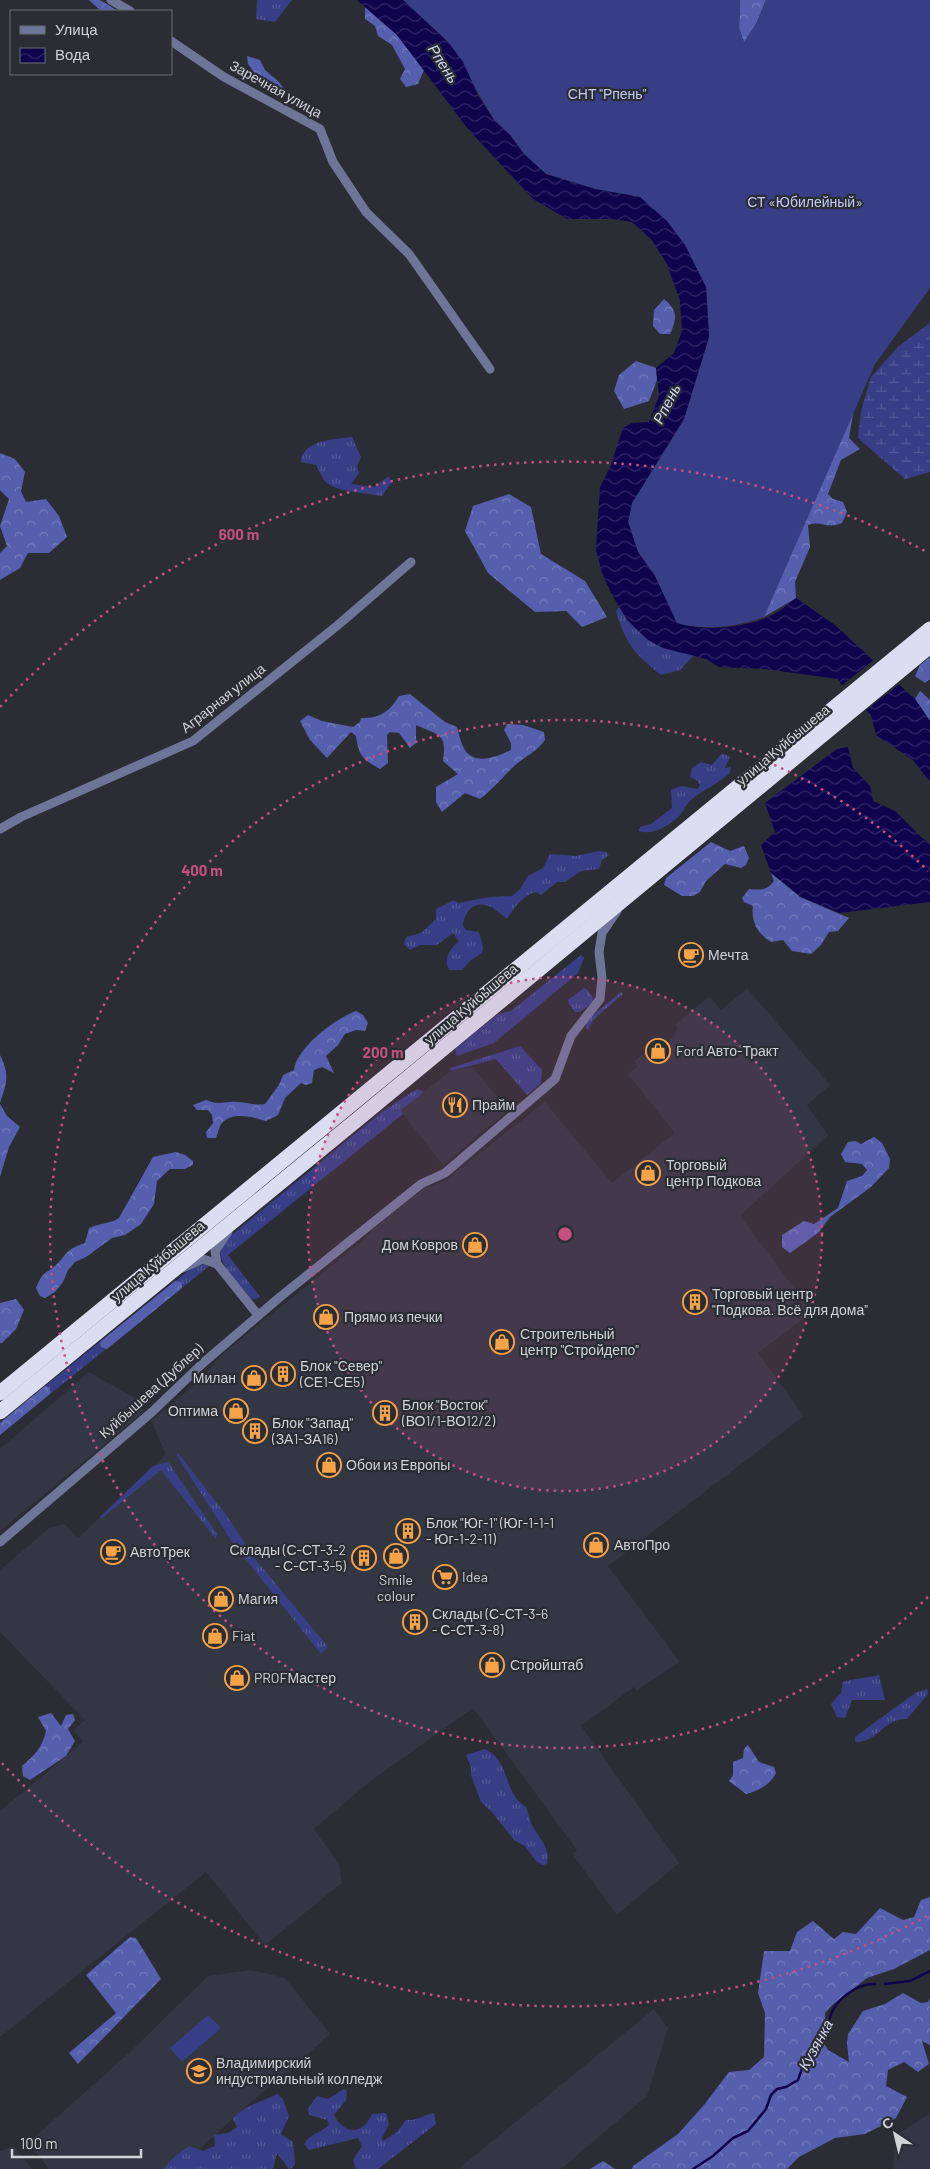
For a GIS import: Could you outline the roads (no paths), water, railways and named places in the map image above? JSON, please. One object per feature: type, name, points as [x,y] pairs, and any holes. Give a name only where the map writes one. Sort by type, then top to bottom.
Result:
[{"type":"highway","points":[[842,709],[897,664],[930,629]]},
{"type":"highway","points":[[897,664],[930,646]]},
{"type":"highway","name":"улица Куйбышева","points":[[0,1412],[643,884],[842,709]]},
{"type":"highway","name":"улица Куйбышева","points":[[0,1393],[842,709]]},
{"type":"street","points":[[111,0],[128,10]]},
{"type":"street","name":"Заречная улица","points":[[172,42],[224,77],[320,129],[333,162],[366,212],[409,254],[490,370]]},
{"type":"street","name":"Аграрная улица","points":[[0,829],[21,817],[193,741],[330,631],[411,562]]},
{"type":"street","name":"Куйбышева (Дублер)","points":[[0,1542],[152,1412],[203,1363],[258,1315],[422,1184],[445,1173],[555,1078],[571,1036],[600,999],[602,978],[599,958],[602,933],[613,915],[643,884]]},
{"type":"street","points":[[253,1204],[230,1229],[215,1251],[217,1264],[258,1315]]},
{"type":"street","points":[[157,1283],[174,1272],[203,1259],[217,1264]]},
{"type":"water","name":"Рпень","points":[[357,0],[403,0],[448,42],[463,62],[478,95],[494,120],[510,135],[524,154],[546,174],[595,189],[640,197],[667,221],[685,245],[706,287],[709,337],[684,419],[632,503],[628,522],[638,552],[655,576],[677,623],[712,628],[736,626],[773,614],[796,598],[835,625],[915,699],[930,721],[930,782],[913,760],[876,735],[871,715],[843,688],[838,679],[765,669],[719,667],[706,659],[663,648],[648,640],[627,620],[602,573],[596,550],[600,487],[611,465],[623,428],[632,423],[649,422],[659,396],[656,368],[674,353],[682,331],[680,301],[667,264],[651,239],[632,222],[613,219],[567,219],[533,199],[468,129],[397,35]]},
{"type":"water","points":[[848,747],[853,768],[870,786],[873,801],[895,811],[921,837],[930,843],[930,902],[839,913],[801,897],[771,873],[761,845],[775,832],[765,803],[837,749]]},
{"type":"waterway","name":"Кузянка","points":[[885,1984],[910,1981],[930,1971]]},
{"type":"waterway","name":"Кузянка","points":[[693,2169],[713,2156],[733,2138],[748,2131],[766,2109],[771,2095],[777,2089],[786,2087],[798,2080],[806,2062],[825,2034],[832,2012],[839,2001],[856,1988],[875,1984]]},
{"type":"place","name":"Мечта","points":[[691,955]]},
{"type":"place","name":"Ford Авто-Тракт","points":[[658,1051]]},
{"type":"place","name":"Прайм","points":[[455,1105]]},
{"type":"place","name":"Торговый центр Подкова","points":[[648,1173]]},
{"type":"place","name":"Дом Ковров","points":[[475,1245]]},
{"type":"place","name":"Торговый центр \"Подкова. Всё для дома\"","points":[[695,1302]]},
{"type":"place","name":"Прямо из печки","points":[[326,1317]]},
{"type":"place","name":"Строительный центр \"Стройдепо\"","points":[[502,1342]]},
{"type":"place","name":"Блок \"Север\" (СЕ1-СЕ5)","points":[[283,1374]]},
{"type":"place","name":"Милан","points":[[254,1378]]},
{"type":"place","name":"Оптима","points":[[236,1411]]},
{"type":"place","name":"Блок \"Восток\" (ВО1/1-ВО12/2)","points":[[385,1413]]},
{"type":"place","name":"Блок \"Запад\" (ЗА1-ЗА16)","points":[[255,1431]]},
{"type":"place","name":"Обои из Европы","points":[[329,1465]]},
{"type":"place","name":"Блок \"Юг-1\" (Юг-1-1-1 - Юг-1-2-11)","points":[[408,1531]]},
{"type":"place","name":"АвтоПро","points":[[596,1545]]},
{"type":"place","name":"АвтоТрек","points":[[113,1552]]},
{"type":"place","name":"Smile colour","points":[[396,1556]]},
{"type":"place","name":"Склады (С-СТ-3-2 - С-СТ-3-5)","points":[[364,1558]]},
{"type":"place","name":"Idea","points":[[445,1577]]},
{"type":"place","name":"Магия","points":[[221,1599]]},
{"type":"place","name":"Склады (С-СТ-3-6 - С-СТ-3-8)","points":[[415,1622]]},
{"type":"place","name":"Fiat","points":[[215,1636]]},
{"type":"place","name":"Стройштаб","points":[[492,1665]]},
{"type":"place","name":"PROFМастер","points":[[237,1678]]},
{"type":"place","name":"Владимирский индустриальный колледж","points":[[199,2071]]},
{"type":"park label","name":"СНТ \"Рпень\"","points":[[607,94]]},
{"type":"park label","name":"СТ «Юбилейный»","points":[[805,202]]}]
